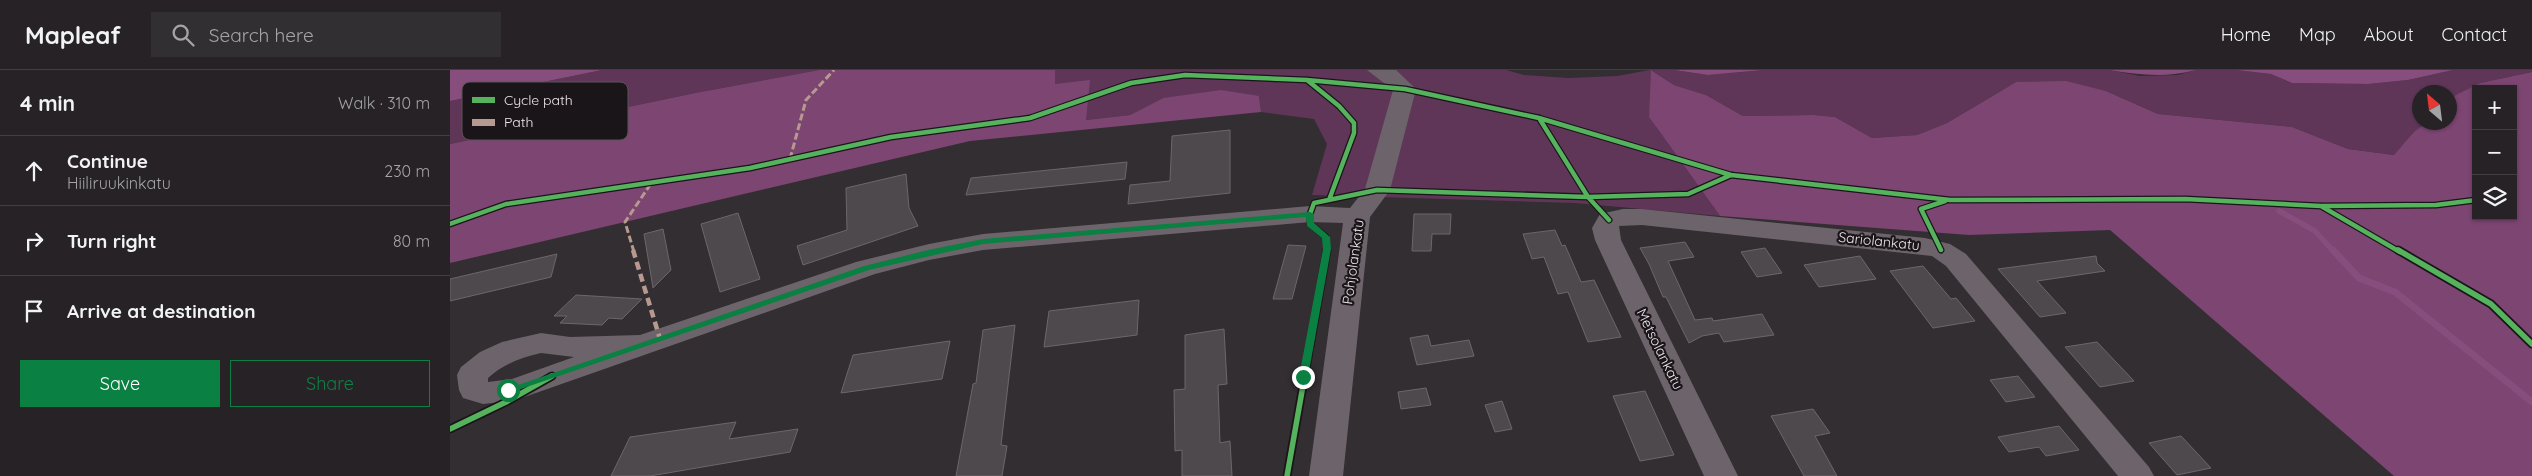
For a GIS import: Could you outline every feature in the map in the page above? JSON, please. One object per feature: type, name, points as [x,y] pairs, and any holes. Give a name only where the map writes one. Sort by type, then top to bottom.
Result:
[{"type":"street","name":"Pohjolankatu","points":[[1326,476],[1357,216],[1377,190],[1405,89],[1389,75],[1378,70]]},
{"type":"street","points":[[641,345],[570,347],[541,343],[513,349],[491,359],[472,375],[474,390],[485,395],[508,390],[641,345],[866,268],[983,242],[1310,214],[1357,216]]},
{"type":"street","name":"Sariolankatu","points":[[1609,220],[1623,217],[1642,217],[1925,246],[1941,250],[1956,260],[2137,476]]},
{"type":"street","name":"Metsolankatu","points":[[1609,220],[1605,228],[1608,240],[1721,476]]},
{"type":"shaded area","points":[[450,70],[602,70],[543,82],[462,82],[462,99],[450,101]]},
{"type":"shaded area","points":[[602,70],[819,70],[628,107],[628,82],[543,82]]},
{"type":"shaded area","points":[[819,70],[1055,70],[1055,84],[1090,80],[1086,120],[1130,115],[1163,98],[1221,90],[1259,96],[1261,112],[970,141],[450,263],[450,144],[469,140],[628,140],[628,107]]},
{"type":"shaded area","points":[[1055,70],[1506,70],[1524,75],[1569,78],[1617,76],[1650,70],[1674,70],[1708,75],[1764,70],[2109,70],[2140,76],[2178,75],[2196,70],[2236,70],[2271,74],[2292,83],[2368,84],[2408,80],[2453,70],[2532,70],[2532,72],[2472,85],[2472,88],[2457,96],[2457,85],[2412,85],[2412,130],[2417,130],[2395,155],[2348,149],[2292,127],[2158,114],[2106,91],[2016,82],[1947,123],[1917,135],[1872,138],[1835,117],[1814,115],[1743,116],[1706,95],[1674,85],[1653,71],[1656,127],[1720,216],[1575,203],[1312,195],[1327,144],[1314,119],[1261,112],[1259,96],[1163,98],[1130,115],[1086,120],[1054,84]]},
{"type":"shaded area","points":[[1651,70],[1674,85],[1706,95],[1743,116],[1814,115],[1835,117],[1872,138],[1917,135],[1947,123],[2016,82],[2066,81],[2106,91],[2158,114],[2292,127],[2348,149],[2394,155],[2417,130],[2457,130],[2457,94],[2472,87],[2472,220],[2517,220],[2517,85],[2476,85],[2532,72],[2532,476],[2394,476],[2110,230],[1969,235],[1720,216],[1649,117]]},
{"type":"shaded area","points":[[1674,70],[1764,70],[1708,75]]},
{"type":"shaded area","points":[[2109,70],[2196,70],[2185,73],[2153,75]]},
{"type":"shaded area","points":[[2236,70],[2453,70],[2408,80],[2368,84],[2292,83],[2271,74]]},
{"type":"shaded area","points":[[462,99],[462,140],[469,140],[450,144],[450,101]]},
{"type":"building","points":[[1230,130],[1230,193],[1128,204],[1130,185],[1170,181],[1172,136]]},
{"type":"building","points":[[1127,162],[1125,179],[966,195],[971,178]]},
{"type":"building","points":[[906,174],[909,208],[918,226],[803,265],[797,246],[847,230],[846,188]]},
{"type":"building","points":[[738,213],[760,279],[720,292],[701,224]]},
{"type":"building","points":[[1414,214],[1451,214],[1450,234],[1432,234],[1431,251],[1412,251]]},
{"type":"building","points":[[663,229],[671,270],[653,288],[644,234]]},
{"type":"building","points":[[1555,230],[1562,246],[1565,245],[1581,282],[1594,280],[1621,337],[1588,342],[1568,292],[1558,294],[1544,257],[1532,259],[1523,234]]},
{"type":"building","points":[[1685,242],[1694,257],[1668,261],[1695,320],[1712,318],[1713,321],[1762,314],[1774,335],[1724,342],[1719,333],[1702,336],[1689,343],[1666,297],[1663,297],[1640,248]]},
{"type":"building","points":[[1288,245],[1306,246],[1292,299],[1273,299]]},
{"type":"building","points":[[1765,248],[1782,273],[1757,277],[1741,252]]},
{"type":"building","points":[[557,254],[551,277],[450,301],[450,279]]},
{"type":"building","points":[[1860,256],[1876,279],[1819,287],[1804,265]]},
{"type":"building","points":[[2096,256],[2097,263],[2105,271],[2037,281],[2066,313],[2040,317],[1998,269]]},
{"type":"building","points":[[1923,266],[1951,299],[1956,298],[1975,321],[1933,328],[1890,271]]},
{"type":"building","points":[[576,295],[642,299],[622,319],[609,318],[602,325],[560,323],[567,316],[554,316]]},
{"type":"building","points":[[1139,300],[1137,335],[1044,347],[1049,311]]},
{"type":"building","points":[[1015,325],[1001,445],[1007,446],[1002,476],[956,476],[973,384],[976,383],[983,330]]},
{"type":"building","points":[[1224,329],[1227,384],[1218,385],[1220,443],[1230,441],[1232,476],[1182,476],[1182,450],[1175,451],[1174,390],[1185,389],[1185,335]]},
{"type":"building","points":[[1428,335],[1431,346],[1469,340],[1474,356],[1417,365],[1410,338]]},
{"type":"building","points":[[950,341],[942,379],[841,393],[853,355]]},
{"type":"building","points":[[2097,342],[2134,381],[2100,387],[2065,347]]},
{"type":"building","points":[[2018,376],[2035,397],[2006,402],[1990,380]]},
{"type":"building","points":[[1426,388],[1431,405],[1401,409],[1398,392]]},
{"type":"building","points":[[1645,391],[1674,455],[1640,461],[1613,396]]},
{"type":"building","points":[[1502,401],[1512,429],[1495,432],[1485,405]]},
{"type":"building","points":[[1813,409],[1830,433],[1815,436],[1837,476],[1804,476],[1771,416]]},
{"type":"building","points":[[736,422],[729,439],[798,429],[790,452],[650,476],[611,476],[630,437]]},
{"type":"building","points":[[2059,426],[2079,450],[2046,456],[2039,447],[2009,452],[1998,437]]},
{"type":"building","points":[[2181,436],[2211,468],[2177,475],[2149,443]]},
{"type":"waterway","points":[[2279,211],[2315,231],[2334,252]]},
{"type":"waterway","points":[[2333,250],[2359,278],[2395,292],[2532,402]]},
{"type":"marked path","points":[[790,159],[806,100],[834,70]]},
{"type":"marked path","points":[[652,182],[625,222],[660,339]]},
{"type":"cycle path","points":[[450,224],[506,204],[750,168],[891,137],[1030,118],[1131,83],[1185,75],[1307,80],[1405,89],[1539,118],[1731,175],[1950,200],[2185,199],[2321,206],[2436,205],[2472,200]]},
{"type":"cycle path","points":[[1307,80],[1339,106],[1354,123],[1354,133],[1329,200]]},
{"type":"cycle path","points":[[1539,118],[1588,197],[1609,220]]},
{"type":"cycle path","points":[[1287,476],[1327,249],[1326,237],[1310,224],[1310,214],[1314,203],[1377,190],[1588,197],[1688,194],[1731,175]]},
{"type":"cycle path","points":[[1941,250],[1921,209],[1945,201]]},
{"type":"cycle path","points":[[2321,206],[2491,304],[2532,344]]},
{"type":"cycle path","points":[[450,429],[506,402],[552,376]]},
{"type":"route","points":[[508,390],[866,268],[928,252],[983,242],[1310,214],[1310,224],[1326,237],[1327,249],[1303,377]]}]
